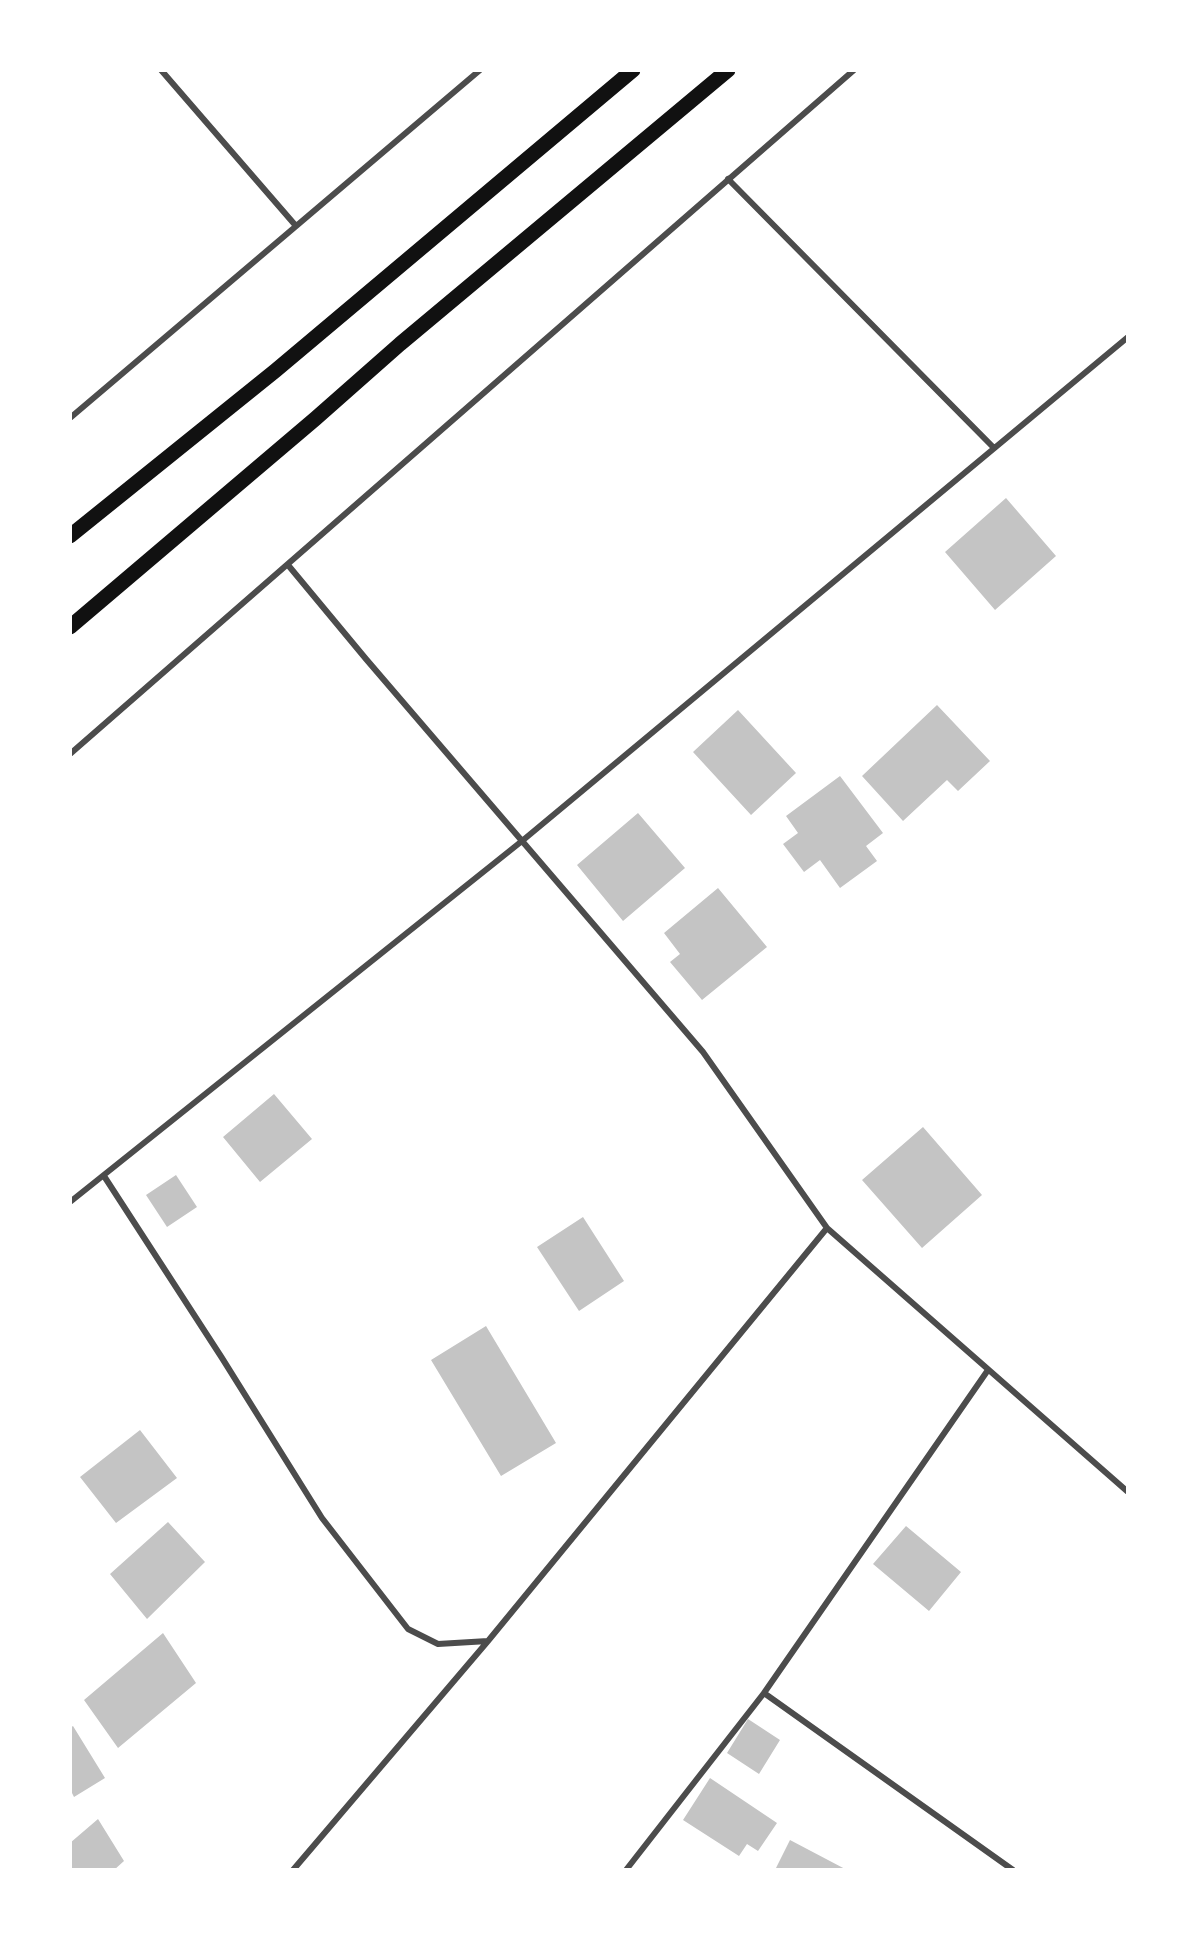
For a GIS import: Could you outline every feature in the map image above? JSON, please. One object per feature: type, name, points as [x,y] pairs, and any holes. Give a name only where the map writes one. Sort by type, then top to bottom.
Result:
[{"type":"main road","points":[[70,536],[275,371],[633,70]]},
{"type":"main road","points":[[70,627],[409,337],[728,70]]},
{"type":"street","points":[[161,70],[296,226]]},
{"type":"street","points":[[70,418],[480,70]]},
{"type":"street","points":[[70,754],[854,70]]},
{"type":"street","points":[[728,179],[994,448]]},
{"type":"street","points":[[70,1203],[522,842],[1128,337]]},
{"type":"street","points":[[288,564],[522,842],[703,1052],[827,1228],[1128,1492]]},
{"type":"street","points":[[104,1176],[322,1518],[408,1629],[438,1644],[488,1641]]},
{"type":"street","points":[[293,1869],[488,1641],[827,1228]]},
{"type":"street","points":[[627,1869],[764,1693],[988,1370]]},
{"type":"street","points":[[764,1693],[1013,1869]]},
{"type":"building","points":[[1006,498],[1056,556],[995,610],[945,552]]},
{"type":"building","points":[[937,705],[990,761],[958,791],[947,780],[903,821],[862,776]]},
{"type":"building","points":[[738,710],[796,773],[751,815],[693,752]]},
{"type":"building","points":[[840,776],[883,833],[866,846],[877,861],[840,888],[820,860],[804,872],[783,844],[798,833],[786,816]]},
{"type":"building","points":[[638,813],[685,868],[623,921],[577,865]]},
{"type":"building","points":[[718,888],[767,947],[702,1000],[670,962],[680,954],[664,933]]},
{"type":"building","points":[[274,1094],[312,1139],[260,1182],[223,1137]]},
{"type":"building","points":[[923,1127],[982,1195],[922,1248],[862,1180]]},
{"type":"building","points":[[176,1175],[197,1207],[167,1227],[146,1195]]},
{"type":"building","points":[[583,1217],[624,1281],[579,1311],[537,1247]]},
{"type":"building","points":[[486,1326],[556,1443],[501,1476],[431,1360]]},
{"type":"building","points":[[140,1430],[177,1478],[116,1523],[80,1477]]},
{"type":"building","points":[[168,1522],[205,1562],[147,1619],[110,1574]]},
{"type":"building","points":[[906,1526],[961,1572],[929,1611],[873,1564]]},
{"type":"building","points":[[163,1633],[196,1683],[118,1748],[84,1700]]},
{"type":"building","points":[[748,1719],[780,1740],[759,1774],[727,1753]]},
{"type":"building","points":[[73,1726],[105,1778],[74,1797],[70,1789],[70,1728]]},
{"type":"building","points":[[710,1778],[777,1823],[758,1851],[747,1844],[739,1856],[683,1820]]},
{"type":"building","points":[[98,1819],[124,1861],[114,1870],[70,1870],[70,1843]]},
{"type":"building","points":[[790,1840],[847,1870],[775,1870]]}]
